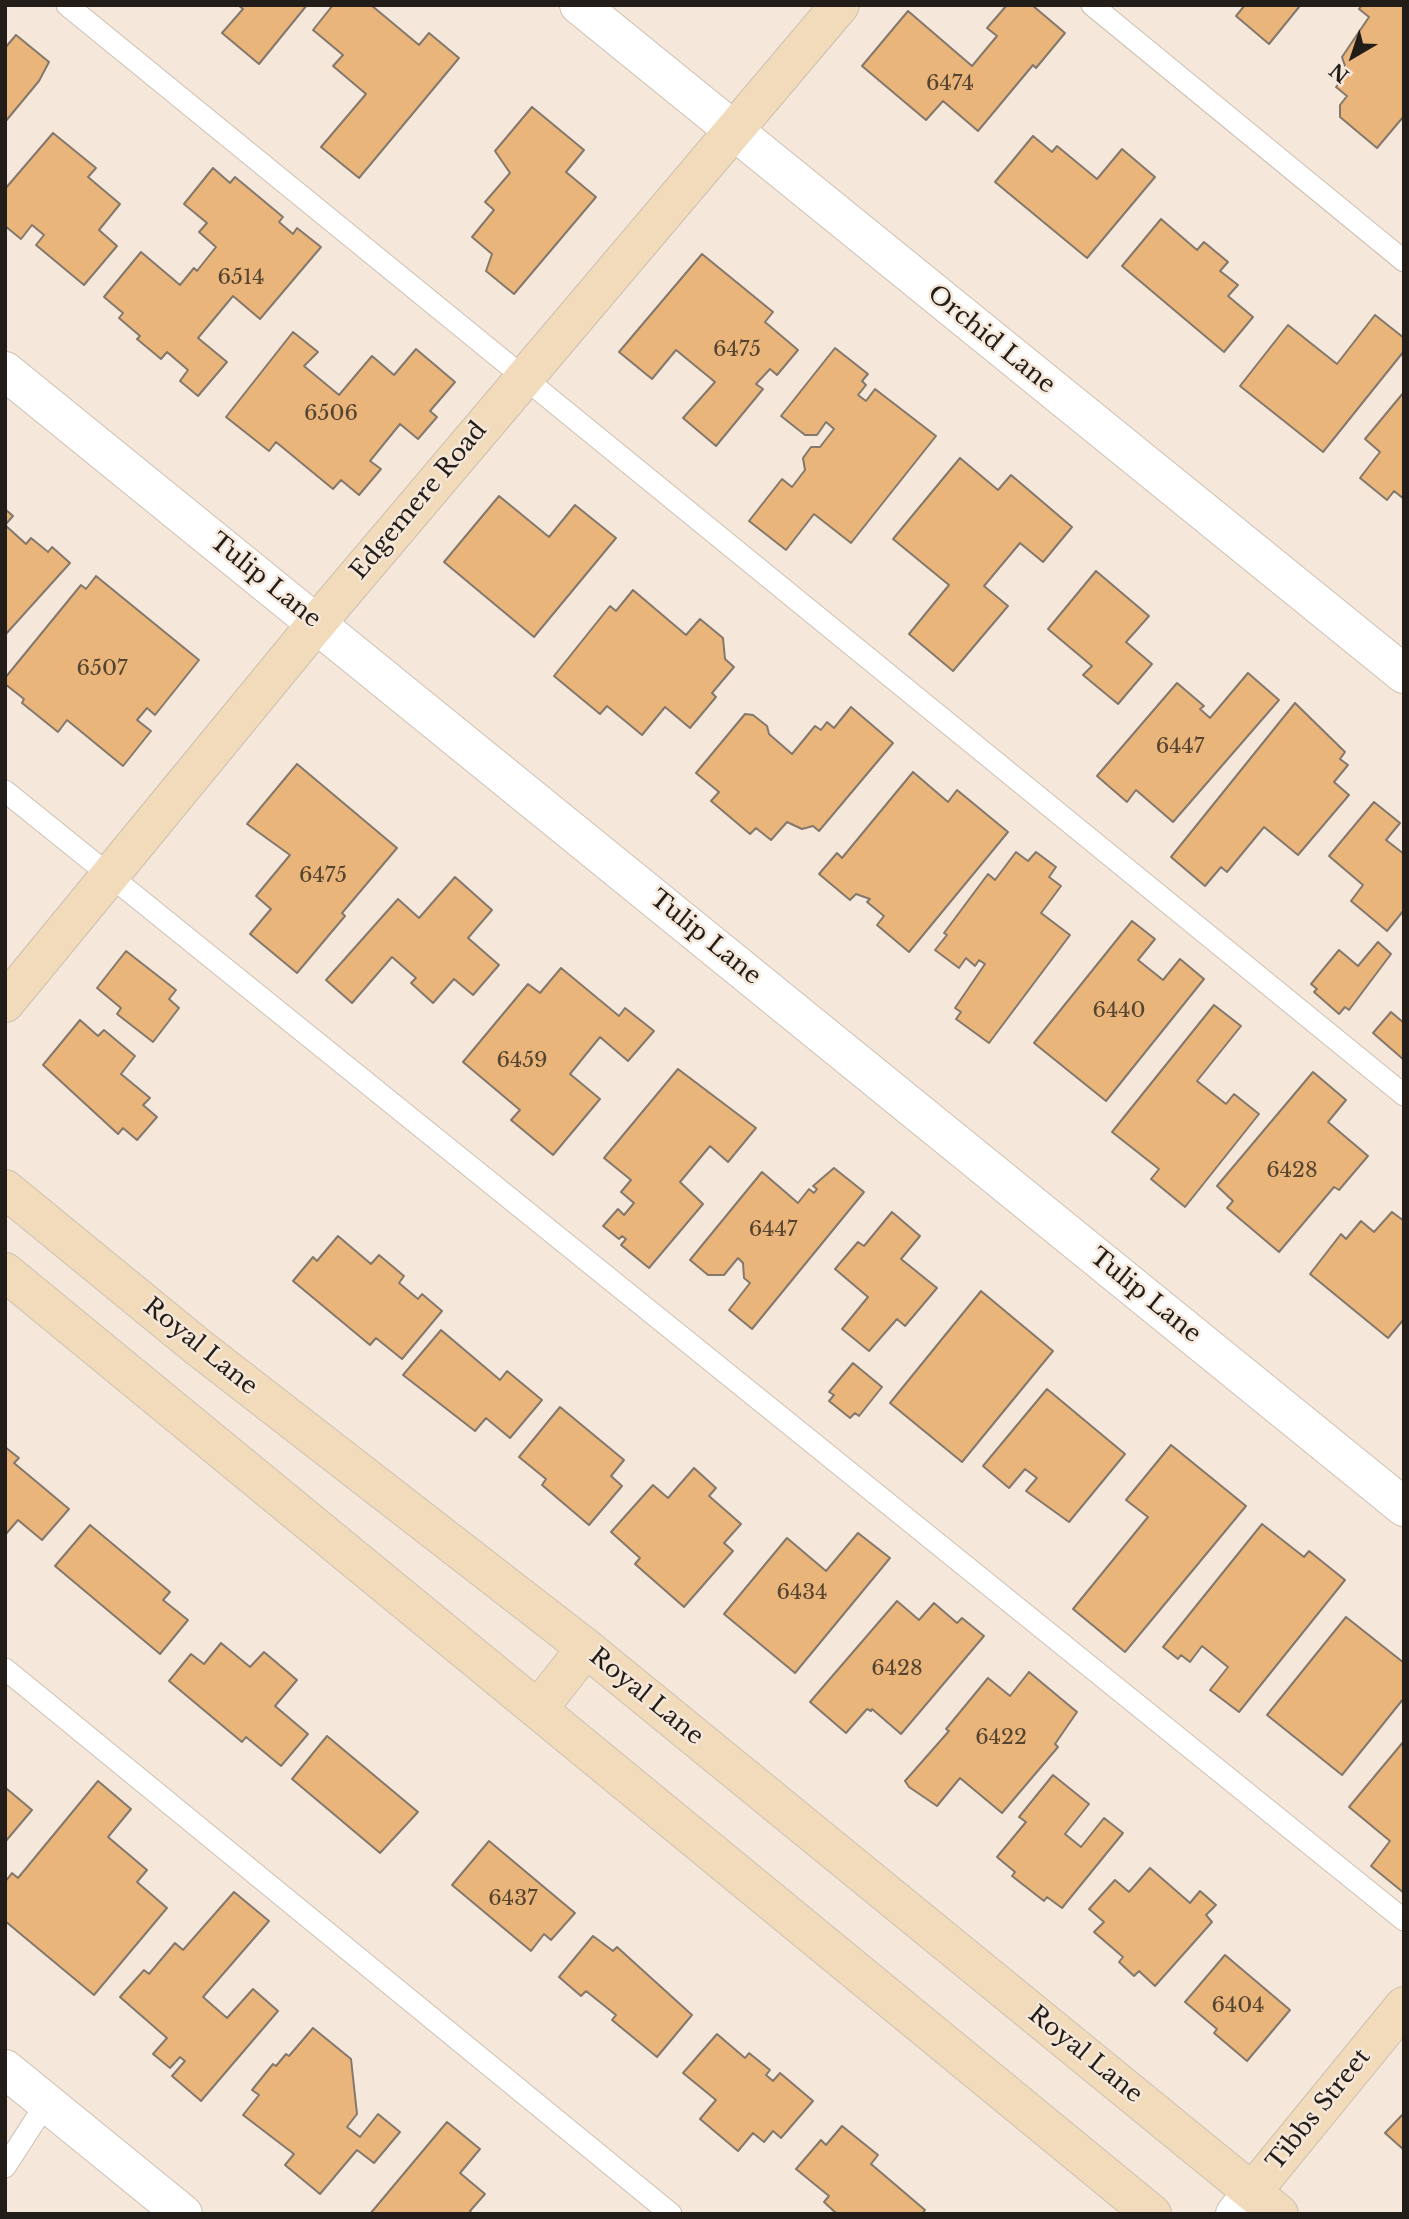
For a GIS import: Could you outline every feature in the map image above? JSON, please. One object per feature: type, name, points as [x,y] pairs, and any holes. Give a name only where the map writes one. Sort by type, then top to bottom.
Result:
[{"type":"main road","name":"Edgemere Road","points":[[5,1003],[317,623],[840,5]]},
{"type":"main road","name":"Royal Lane","points":[[5,1189],[198,1347],[586,1648],[1255,2207]]},
{"type":"main road","points":[[5,1272],[1152,2214]]},
{"type":"main road","points":[[539,1708],[586,1648]]},
{"type":"main road","name":"Tibbs Street","points":[[1255,2207],[1404,2006]]},
{"type":"street","name":"Orchid Lane","points":[[579,5],[1404,674]]},
{"type":"street","name":"Tulip Lane","points":[[5,371],[1404,1507]]},
{"type":"street","points":[[5,2069],[183,2214]]},
{"type":"lane","points":[[67,5],[1404,1095]]},
{"type":"lane","points":[[1092,5],[1404,261]]},
{"type":"lane","points":[[5,791],[1404,1920]]},
{"type":"lane","points":[[5,1669],[671,2214]]},
{"type":"lane","points":[[5,2167],[47,2102]]},
{"type":"building","points":[[238,5],[307,5],[259,64],[222,33],[243,9]]},
{"type":"building","points":[[333,5],[371,5],[419,45],[429,33],[459,58],[359,178],[321,147],[366,94],[333,66],[343,55],[313,30]]},
{"type":"building","points":[[1007,5],[1032,5],[1065,33],[1036,68],[1033,65],[978,131],[943,101],[926,120],[862,66],[908,11],[972,66],[997,36],[987,28]]},
{"type":"building","points":[[1245,5],[1299,7],[1269,44],[1236,16]]},
{"type":"building","points":[[1362,5],[1404,5],[1404,116],[1377,148],[1340,117],[1340,105],[1347,96],[1336,87],[1347,72],[1342,57],[1369,17],[1359,9]]},
{"type":"building","points":[[16,35],[49,62],[39,81],[5,122],[5,48]]},
{"type":"building","points":[[532,107],[584,150],[566,172],[596,197],[514,294],[486,271],[492,254],[472,237],[494,210],[485,202],[510,173],[495,151]]},
{"type":"building","points":[[53,133],[96,168],[88,177],[120,204],[99,230],[117,246],[84,285],[36,245],[44,235],[32,225],[21,239],[5,226],[5,189]]},
{"type":"building","points":[[1033,136],[1052,152],[1057,146],[1097,179],[1122,149],[1155,177],[1087,258],[995,182]]},
{"type":"building","points":[[213,168],[230,183],[235,177],[283,217],[279,222],[293,234],[297,228],[321,247],[260,319],[233,296],[198,338],[227,362],[198,396],[180,381],[188,370],[167,352],[161,359],[137,339],[140,336],[119,318],[123,313],[104,297],[141,252],[180,285],[194,268],[197,271],[216,247],[199,232],[207,223],[184,204]]},
{"type":"building","points":[[1161,219],[1197,250],[1204,242],[1228,262],[1220,271],[1238,285],[1228,296],[1253,317],[1224,352],[1122,266]]},
{"type":"building","points":[[702,254],[773,312],[765,322],[798,350],[777,375],[770,369],[756,384],[763,389],[716,446],[683,418],[715,382],[676,350],[652,379],[619,352]]},
{"type":"building","points":[[1375,315],[1404,338],[1404,351],[1323,452],[1240,386],[1288,325],[1337,364]]},
{"type":"building","points":[[293,332],[318,352],[304,366],[339,395],[372,356],[394,375],[416,349],[455,382],[430,411],[437,417],[418,439],[400,424],[370,461],[381,469],[359,495],[341,480],[333,489],[276,442],[269,451],[226,417]]},
{"type":"building","points":[[835,348],[868,374],[862,381],[866,385],[858,395],[866,401],[875,389],[936,436],[851,543],[814,514],[786,550],[749,521],[782,479],[792,487],[805,470],[803,458],[811,447],[820,447],[834,429],[826,422],[817,435],[805,435],[781,416]]},
{"type":"building","points":[[1404,392],[1404,499],[1394,491],[1387,500],[1360,478],[1380,452],[1365,439]]},
{"type":"building","points":[[960,458],[998,490],[1011,475],[1072,527],[1043,562],[1020,543],[984,586],[1008,606],[953,671],[909,634],[949,585],[893,539]]},
{"type":"building","points":[[499,496],[549,537],[575,505],[616,538],[534,637],[444,562]]},
{"type":"building","points":[[5,509],[13,516],[5,525]]},
{"type":"building","points":[[5,525],[26,544],[31,538],[48,552],[52,547],[70,563],[5,635]]},
{"type":"building","points":[[1096,571],[1149,616],[1126,642],[1152,664],[1118,704],[1083,675],[1092,666],[1048,629]]},
{"type":"building","points":[[96,576],[199,660],[155,715],[147,708],[137,720],[151,731],[123,766],[67,720],[58,732],[22,703],[24,699],[5,684],[5,678],[81,585],[86,589]]},
{"type":"building","points":[[633,590],[686,635],[700,619],[723,638],[725,659],[734,667],[712,693],[716,697],[690,728],[665,707],[642,735],[607,706],[600,714],[554,676],[610,606],[616,611]]},
{"type":"building","points":[[1248,673],[1279,700],[1173,822],[1136,790],[1127,802],[1097,776],[1177,683],[1204,706],[1200,709],[1210,718]]},
{"type":"building","points":[[1295,703],[1345,752],[1340,759],[1348,765],[1334,782],[1349,795],[1298,855],[1264,827],[1227,872],[1221,867],[1205,886],[1171,857]]},
{"type":"building","points":[[851,707],[893,743],[819,831],[813,826],[802,829],[787,822],[771,840],[756,828],[750,834],[711,801],[719,792],[696,773],[745,714],[753,715],[767,726],[769,734],[792,754],[815,726],[821,730],[827,722],[834,728]]},
{"type":"building","points":[[297,764],[397,848],[342,913],[345,916],[297,973],[250,934],[271,909],[256,896],[290,855],[247,824]]},
{"type":"building","points":[[913,772],[948,802],[957,790],[1008,832],[909,952],[877,925],[884,916],[867,902],[870,899],[856,894],[850,900],[819,874],[837,853],[842,858]]},
{"type":"building","points":[[1374,802],[1400,823],[1386,840],[1404,854],[1404,910],[1387,931],[1351,901],[1363,885],[1329,856]]},
{"type":"building","points":[[1016,852],[1028,861],[1036,852],[1056,867],[1049,877],[1061,886],[1041,913],[1070,935],[989,1043],[956,1019],[961,1012],[955,1008],[985,964],[979,960],[975,966],[966,958],[959,968],[935,950],[947,935],[944,933],[988,874],[995,880]]},
{"type":"building","points":[[455,877],[492,910],[468,938],[499,965],[473,995],[454,979],[433,1003],[411,983],[416,978],[392,957],[352,1003],[326,980],[398,899],[419,918]]},
{"type":"building","points":[[1132,921],[1155,939],[1138,960],[1163,980],[1180,959],[1204,979],[1106,1101],[1034,1043]]},
{"type":"building","points":[[1378,942],[1391,954],[1349,1010],[1345,1007],[1339,1014],[1314,992],[1317,989],[1311,984],[1339,950],[1358,966]]},
{"type":"building","points":[[126,951],[176,990],[169,999],[179,1008],[153,1042],[117,1014],[121,1008],[97,988]]},
{"type":"building","points":[[561,968],[619,1016],[625,1008],[654,1031],[628,1061],[600,1037],[570,1074],[600,1099],[553,1155],[511,1120],[520,1110],[463,1062],[528,984],[540,993]]},
{"type":"building","points":[[1214,1005],[1241,1026],[1197,1081],[1226,1104],[1234,1094],[1259,1114],[1185,1207],[1151,1179],[1159,1169],[1112,1132]]},
{"type":"building","points":[[1391,1012],[1404,1023],[1404,1060],[1373,1033]]},
{"type":"building","points":[[80,1020],[98,1036],[104,1030],[135,1056],[121,1074],[150,1098],[143,1105],[157,1117],[137,1140],[123,1128],[118,1134],[43,1065]]},
{"type":"building","points":[[678,1069],[756,1128],[728,1162],[710,1146],[680,1182],[703,1204],[649,1268],[621,1245],[626,1239],[622,1236],[619,1239],[603,1226],[618,1209],[624,1215],[634,1203],[621,1192],[631,1180],[604,1158]]},
{"type":"building","points":[[1313,1072],[1346,1100],[1328,1122],[1368,1156],[1339,1190],[1334,1187],[1279,1252],[1227,1208],[1233,1201],[1217,1186]]},
{"type":"building","points":[[834,1168],[864,1192],[752,1329],[729,1310],[750,1283],[744,1278],[743,1263],[738,1258],[724,1275],[708,1275],[690,1260],[762,1172],[798,1203],[809,1189],[814,1193],[817,1189],[813,1186]]},
{"type":"building","points":[[892,1212],[920,1236],[901,1259],[937,1288],[905,1326],[897,1319],[869,1351],[842,1329],[868,1297],[835,1269],[858,1242],[864,1246]]},
{"type":"building","points":[[1392,1212],[1404,1221],[1404,1319],[1388,1338],[1310,1274],[1341,1234],[1346,1239],[1361,1221],[1374,1232]]},
{"type":"building","points":[[338,1236],[371,1264],[379,1255],[404,1276],[399,1283],[418,1299],[422,1294],[442,1311],[402,1359],[376,1338],[370,1345],[293,1281],[313,1257],[317,1261]]},
{"type":"building","points":[[981,1291],[1053,1351],[962,1462],[890,1403]]},
{"type":"building","points":[[441,1330],[500,1380],[507,1371],[542,1400],[510,1438],[486,1418],[475,1431],[403,1375]]},
{"type":"building","points":[[853,1363],[882,1387],[859,1416],[855,1413],[850,1418],[829,1401],[834,1395],[829,1392]]},
{"type":"building","points":[[1047,1389],[1125,1454],[1069,1522],[1026,1491],[1037,1478],[1025,1469],[1009,1488],[983,1466]]},
{"type":"building","points":[[560,1407],[624,1460],[611,1476],[622,1486],[589,1525],[542,1485],[546,1479],[519,1457]]},
{"type":"building","points":[[1171,1445],[1246,1506],[1125,1652],[1073,1609],[1148,1517],[1126,1500]]},
{"type":"building","points":[[5,1447],[19,1458],[14,1463],[69,1509],[42,1540],[18,1520],[5,1535]]},
{"type":"building","points":[[694,1468],[716,1488],[709,1496],[741,1524],[724,1543],[733,1551],[684,1607],[635,1564],[640,1558],[611,1532],[653,1485],[668,1498]]},
{"type":"building","points":[[1262,1524],[1304,1557],[1309,1551],[1345,1580],[1239,1712],[1210,1690],[1228,1667],[1202,1646],[1190,1662],[1181,1655],[1178,1659],[1163,1647]]},
{"type":"building","points":[[90,1525],[170,1592],[163,1600],[188,1620],[160,1654],[55,1566]]},
{"type":"building","points":[[858,1533],[890,1558],[795,1673],[724,1614],[787,1538],[826,1571]]},
{"type":"building","points":[[897,1601],[919,1620],[934,1603],[957,1623],[962,1618],[984,1636],[901,1734],[872,1709],[867,1709],[846,1733],[810,1702]]},
{"type":"building","points":[[1346,1617],[1404,1663],[1404,1698],[1342,1775],[1267,1715]]},
{"type":"building","points":[[221,1643],[250,1667],[264,1652],[297,1680],[275,1706],[308,1734],[281,1766],[246,1737],[242,1742],[169,1681],[191,1654],[204,1664]]},
{"type":"building","points":[[1029,1672],[1077,1712],[1055,1744],[1058,1747],[1002,1813],[960,1778],[937,1806],[909,1787],[905,1781],[949,1731],[946,1729],[988,1678],[1010,1696]]},
{"type":"building","points":[[327,1736],[418,1812],[380,1853],[292,1779]]},
{"type":"building","points":[[1404,1741],[1404,1893],[1371,1866],[1390,1841],[1349,1807]]},
{"type":"building","points":[[1053,1775],[1089,1804],[1065,1834],[1081,1847],[1104,1818],[1123,1833],[1062,1908],[1047,1897],[1044,1901],[1012,1876],[1015,1872],[997,1857],[1026,1822],[1019,1817]]},
{"type":"building","points":[[98,1781],[131,1809],[108,1837],[147,1870],[137,1882],[167,1908],[94,1995],[5,1921],[5,1882],[12,1873],[18,1878]]},
{"type":"building","points":[[5,1790],[32,1810],[5,1842]]},
{"type":"building","points":[[489,1841],[575,1913],[551,1940],[544,1934],[531,1951],[452,1885]]},
{"type":"building","points":[[1150,1868],[1190,1903],[1200,1891],[1216,1905],[1206,1915],[1212,1922],[1155,1986],[1139,1971],[1134,1976],[1119,1962],[1123,1957],[1094,1932],[1104,1922],[1089,1909],[1115,1880],[1129,1892]]},
{"type":"building","points":[[234,1892],[269,1921],[203,1997],[227,2018],[253,1989],[278,2011],[201,2101],[172,2076],[185,2061],[180,2057],[170,2068],[153,2054],[167,2038],[120,1997],[144,1970],[149,1974],[175,1943],[183,1950]]},
{"type":"building","points":[[593,1936],[613,1951],[617,1947],[692,2015],[657,2057],[612,2020],[616,2015],[586,1991],[581,1996],[559,1977]]},
{"type":"building","points":[[1225,1955],[1290,2010],[1247,2061],[1214,2033],[1217,2029],[1185,2002]]},
{"type":"building","points":[[313,2028],[351,2059],[357,2114],[347,2127],[360,2137],[378,2114],[400,2132],[374,2163],[357,2150],[320,2194],[285,2165],[294,2154],[243,2115],[259,2095],[252,2090],[273,2064],[276,2066],[286,2054],[289,2056]]},
{"type":"building","points":[[717,2034],[745,2058],[749,2053],[770,2070],[766,2075],[773,2081],[780,2073],[813,2101],[781,2138],[773,2131],[764,2142],[753,2133],[738,2151],[700,2119],[716,2100],[683,2073]]},
{"type":"building","points":[[1404,2113],[1404,2150],[1385,2133]]},
{"type":"building","points":[[447,2122],[480,2149],[460,2173],[485,2194],[470,2211],[472,2214],[370,2214]]},
{"type":"building","points":[[842,2126],[878,2155],[871,2164],[925,2210],[922,2214],[837,2214],[824,2202],[829,2196],[796,2169],[821,2140],[826,2145]]}]
